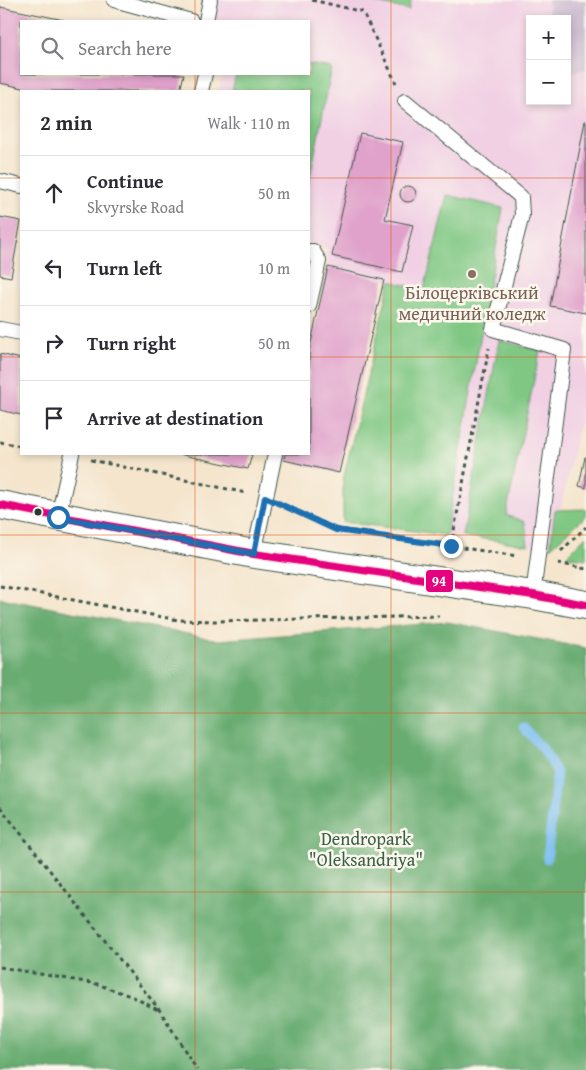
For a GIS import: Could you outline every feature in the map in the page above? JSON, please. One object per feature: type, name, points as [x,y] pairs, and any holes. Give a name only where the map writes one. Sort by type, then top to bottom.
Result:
[{"type":"main road","points":[[0,505],[254,554],[532,595],[586,605]]},
{"type":"lane","points":[[114,0],[187,20]]},
{"type":"lane","points":[[206,20],[210,0]]},
{"type":"lane","points":[[201,90],[205,75]]},
{"type":"lane","points":[[405,101],[521,197],[522,215],[493,329],[564,350],[543,560],[532,595]]},
{"type":"lane","points":[[0,181],[20,186]]},
{"type":"lane","points":[[310,251],[313,252],[319,261],[310,302]]},
{"type":"lane","points":[[0,329],[20,333]]},
{"type":"lane","points":[[58,517],[71,455]]},
{"type":"lane","points":[[254,554],[275,455]]},
{"type":"path","points":[[312,0],[363,12],[405,101]]},
{"type":"path","points":[[451,546],[493,329]]},
{"type":"path","points":[[0,442],[20,446]]},
{"type":"path","points":[[71,455],[265,497],[336,530],[543,560],[586,569]]},
{"type":"path","points":[[543,560],[586,527]]},
{"type":"path","points":[[0,586],[178,620],[216,621],[439,616]]},
{"type":"path","points":[[0,807],[161,1012],[197,1070]]},
{"type":"path","points":[[0,967],[97,984],[133,997],[161,1012]]},
{"type":"shaded area","name":"Білоцерківський медичний коледж","points":[[218,0],[548,0],[549,15],[526,15],[526,105],[571,105],[571,73],[586,69],[586,393],[561,507],[555,510],[550,548],[343,522],[343,480],[390,281],[328,267],[327,248],[310,242],[310,90],[219,90],[222,75],[310,75],[310,20],[216,20]]},
{"type":"shaded area","points":[[548,0],[586,0],[586,69],[571,73],[571,15],[549,15]]},
{"type":"green space","points":[[362,0],[411,0],[409,10]]},
{"type":"green space","points":[[310,64],[332,68],[310,177],[310,90],[232,90],[236,75],[310,75]]},
{"type":"green space","points":[[447,195],[503,208],[446,535],[343,522],[343,480],[390,281],[424,290]]},
{"type":"green space","points":[[499,340],[540,351],[506,515],[525,522],[528,545],[463,536]]},
{"type":"green space","points":[[586,509],[586,516],[550,548],[555,510]]},
{"type":"green space","points":[[586,536],[586,559],[566,556]]},
{"type":"green space","name":"Dendropark \"Oleksandriya\"","points":[[0,598],[219,640],[447,622],[586,648],[586,1070],[0,1070]]},
{"type":"building","points":[[0,7],[64,20],[20,20],[20,75],[184,75],[180,90],[32,90],[0,83]]},
{"type":"building","points":[[586,121],[586,313],[550,306]]},
{"type":"building","points":[[360,133],[403,142],[385,219],[413,225],[402,272],[332,256]]},
{"type":"building","points":[[408,186],[414,188],[416,194],[414,200],[408,202],[402,200],[400,194],[402,188]]},
{"type":"building","points":[[0,217],[20,221],[20,227],[11,277],[0,275]]},
{"type":"building","points":[[328,267],[384,280],[339,473],[284,460],[285,455],[310,455],[310,347]]},
{"type":"building","points":[[0,354],[20,359],[20,415],[0,410]]},
{"type":"building","points":[[184,455],[252,455],[248,469]]},
{"type":"building","points":[[586,457],[586,488],[579,486]]},
{"type":"waterway","points":[[523,727],[543,749],[557,772],[547,859]]},
{"type":"transit line","name":"94","points":[[0,505],[254,554],[533,595],[586,605]]},
{"type":"place","name":"Білоцерківський медичний коледж","points":[[472,274]]},
{"type":"route","points":[[58,517],[254,554],[265,497],[336,530],[451,546]]}]
